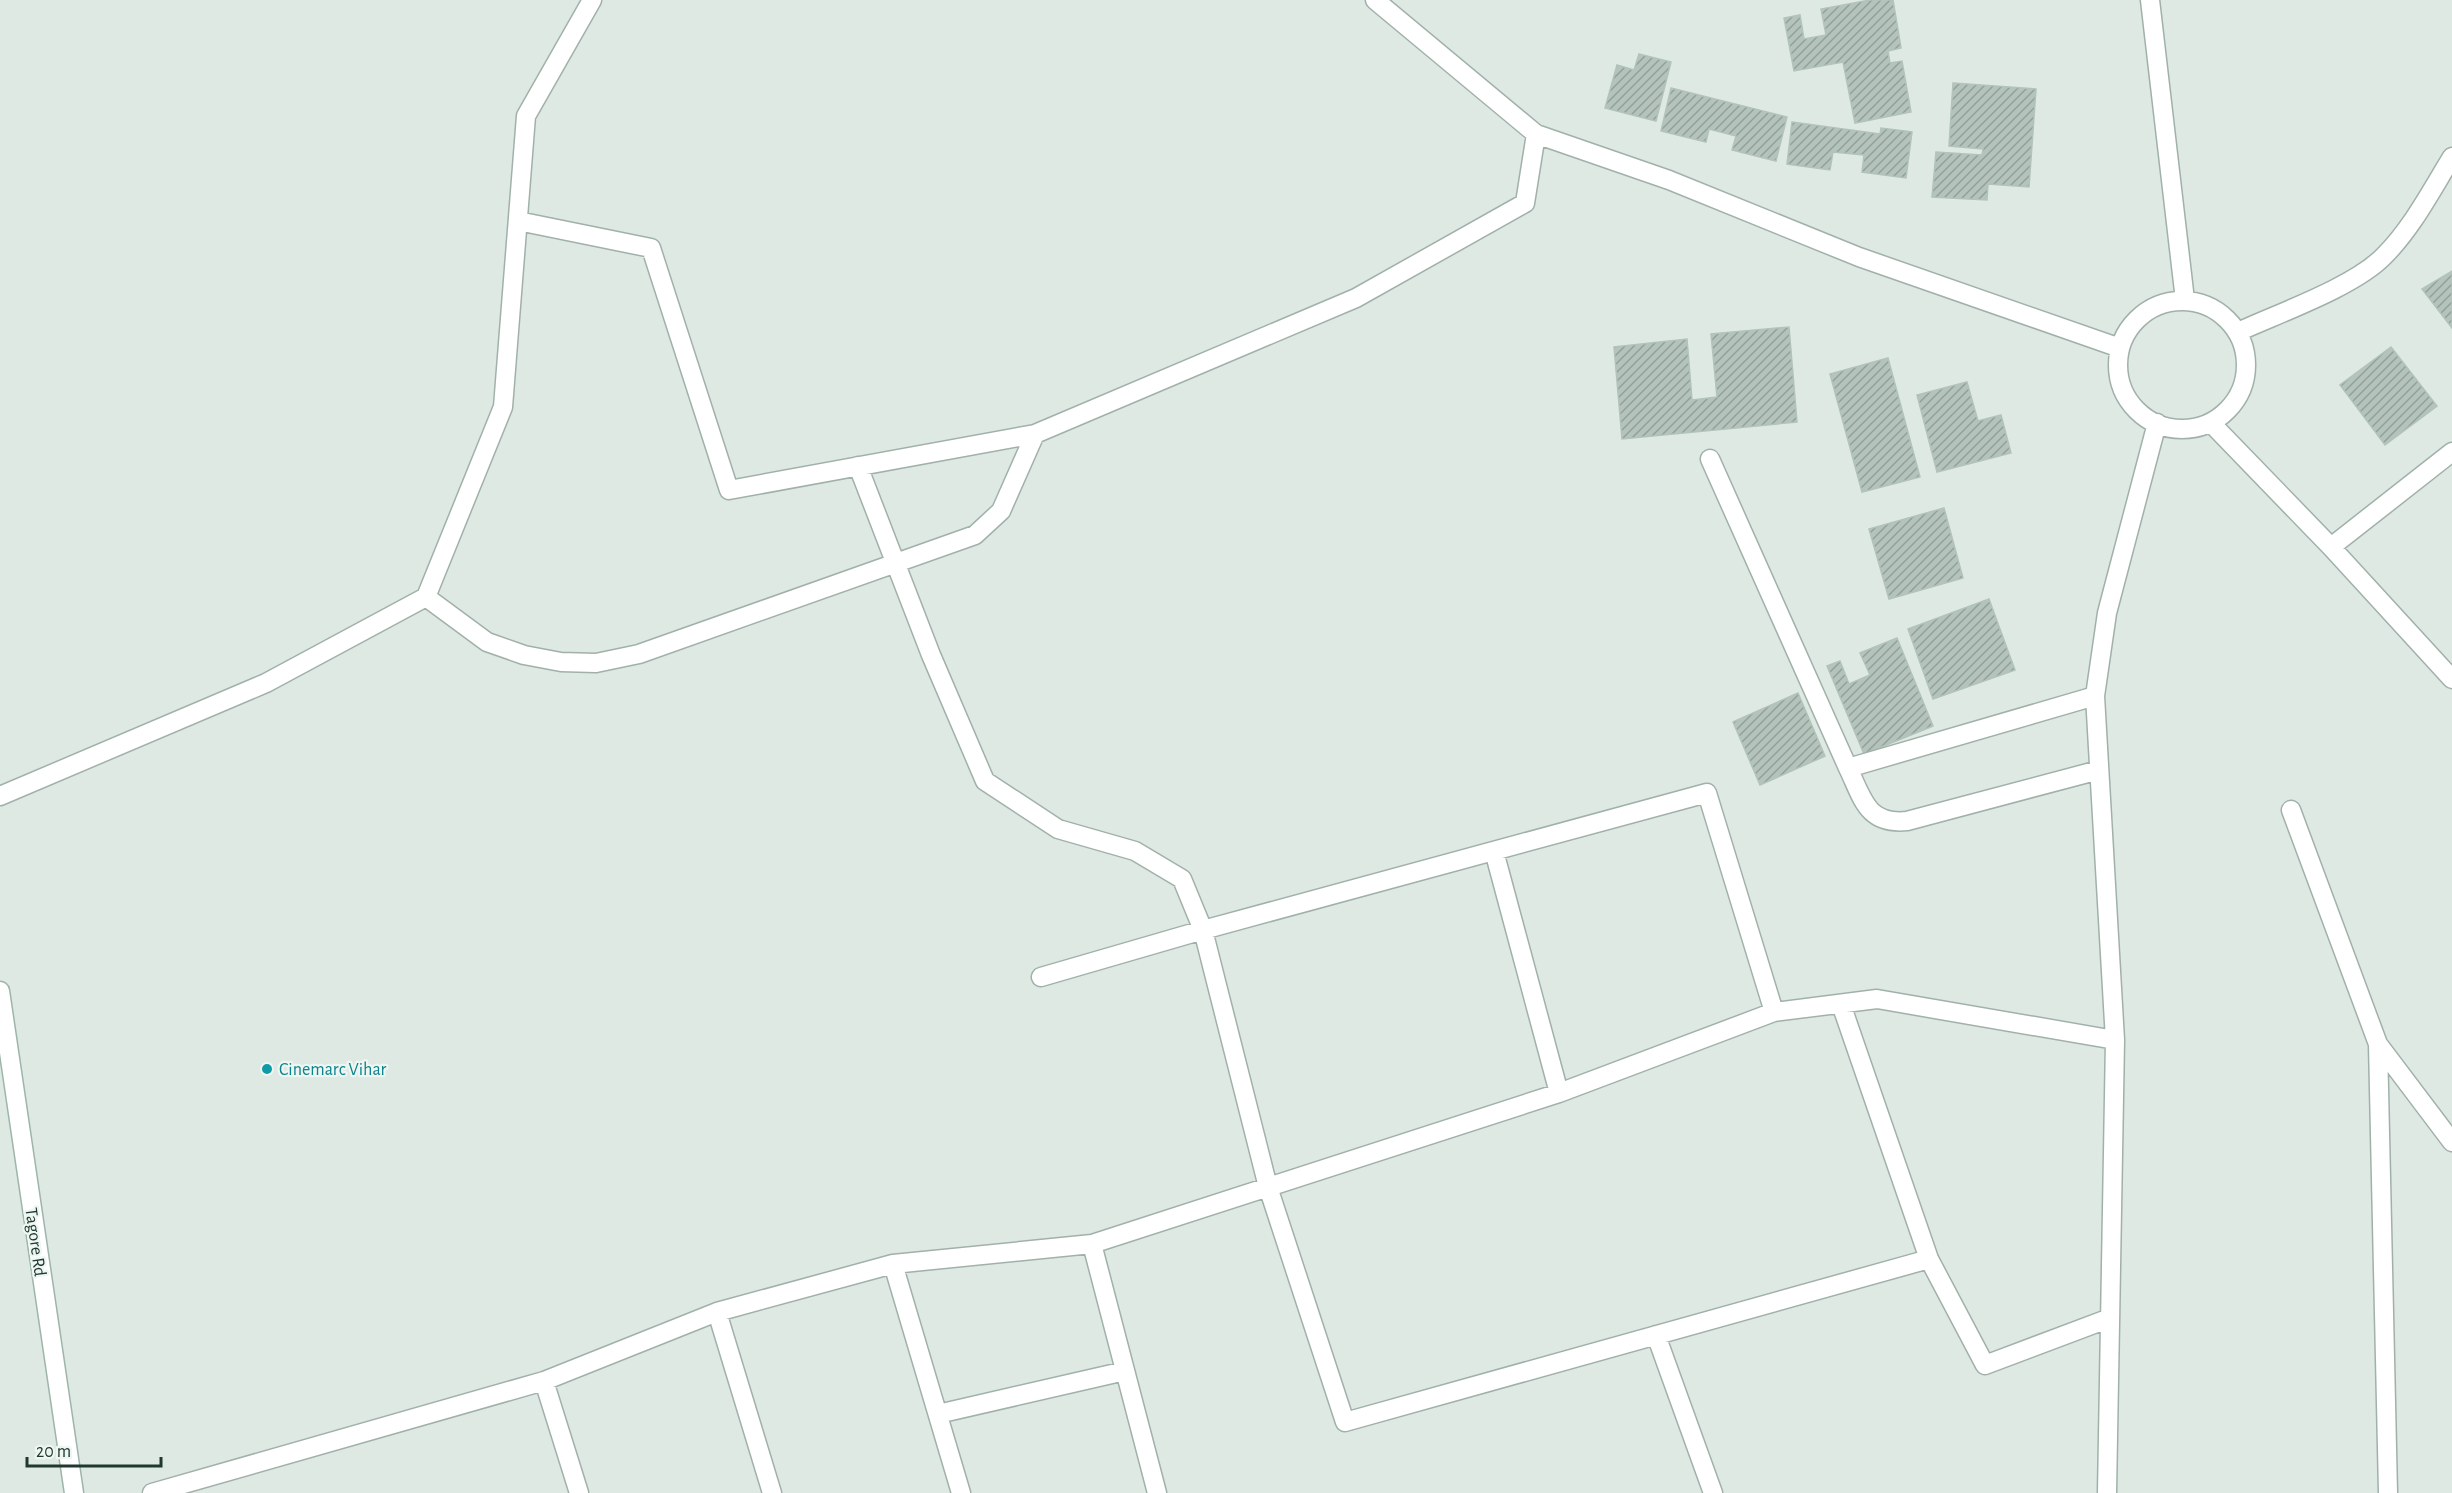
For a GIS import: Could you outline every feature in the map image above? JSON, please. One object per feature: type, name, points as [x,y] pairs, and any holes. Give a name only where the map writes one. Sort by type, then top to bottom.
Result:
[{"type":"street","points":[[0,796],[266,683],[426,597],[503,407],[526,116],[592,0]]},
{"type":"street","points":[[1375,0],[1536,134],[1669,180],[1859,257],[2120,348]]},
{"type":"street","points":[[2150,0],[2185,300]]},
{"type":"street","points":[[518,221],[651,248],[729,490],[1035,434],[1356,298],[1525,203],[1536,134]]},
{"type":"street","points":[[2238,332],[2338,287],[2383,258],[2404,233],[2452,157]]},
{"type":"street","points":[[2185,300],[2206,305],[2224,315],[2238,332],[2246,352],[2246,373],[2240,394],[2228,410],[2211,423],[2190,429],[2169,428],[2150,420],[2134,407],[2122,389],[2118,369],[2120,348],[2129,329],[2144,314],[2164,304],[2185,300]]},
{"type":"street","points":[[2107,1493],[2115,1040],[2095,696],[2107,614],[2157,423]]},
{"type":"street","points":[[2211,423],[2331,547],[2452,679]]},
{"type":"street","points":[[426,597],[487,642],[524,655],[561,662],[596,663],[639,654],[975,535],[1001,511],[1035,434]]},
{"type":"street","points":[[2331,547],[2452,452]]},
{"type":"street","points":[[1710,459],[1848,768],[1868,809],[1879,820],[1907,821],[2099,770]]},
{"type":"street","points":[[858,466],[931,655],[986,781],[1058,829],[1135,851],[1182,879],[1203,930],[1268,1187],[1345,1422],[1929,1259]]},
{"type":"street","points":[[1848,768],[2095,696]]},
{"type":"street","points":[[1041,977],[1203,930],[1707,794],[1774,1012]]},
{"type":"street","points":[[2291,810],[2378,1044],[2452,1142]]},
{"type":"street","points":[[1494,851],[1559,1093]]},
{"type":"street","name":"Tagore Rd","points":[[0,991],[74,1493]]},
{"type":"street","points":[[152,1493],[544,1381],[717,1312],[893,1264],[1092,1244],[1559,1093],[1774,1012],[1877,999],[2115,1040]]},
{"type":"street","points":[[1841,1004],[1929,1259],[1985,1365],[2110,1318]]},
{"type":"street","points":[[2378,1044],[2388,1493]]},
{"type":"street","points":[[1092,1244],[1157,1493]]},
{"type":"street","points":[[893,1264],[961,1493]]},
{"type":"street","points":[[717,1312],[772,1493]]},
{"type":"street","points":[[1656,1335],[1713,1493]]},
{"type":"street","points":[[938,1413],[1125,1371]]},
{"type":"street","points":[[544,1381],[579,1493]]},
{"type":"building","points":[[1870,0],[1893,0],[1901,48],[1888,51],[1890,63],[1902,61],[1911,112],[1855,123],[1843,62],[1794,71],[1784,18],[1800,15],[1804,39],[1826,35],[1821,9]]},
{"type":"building","points":[[1639,54],[1671,62],[1656,121],[1605,108],[1617,65],[1634,70]]},
{"type":"building","points":[[1953,83],[2036,89],[2029,187],[1988,184],[1987,200],[1932,197],[1936,152],[1982,155],[1983,149],[1949,146]]},
{"type":"building","points":[[1671,88],[1787,117],[1776,161],[1732,150],[1736,136],[1709,129],[1706,142],[1661,131]]},
{"type":"building","points":[[1792,122],[1880,134],[1881,128],[1912,132],[1906,178],[1862,172],[1864,155],[1833,152],[1830,170],[1787,164]]},
{"type":"building","points":[[2452,271],[2452,328],[2422,289]]},
{"type":"building","points":[[1789,327],[1797,422],[1622,439],[1614,347],[1687,339],[1692,400],[1717,397],[1711,334]]},
{"type":"building","points":[[2391,347],[2437,406],[2385,445],[2340,385]]},
{"type":"building","points":[[1888,358],[1920,477],[1862,492],[1830,374]]},
{"type":"building","points":[[1967,382],[1978,421],[2001,415],[2011,453],[1937,472],[1917,395]]},
{"type":"building","points":[[1944,508],[1963,578],[1889,599],[1869,529]]},
{"type":"building","points":[[1989,599],[2015,670],[1933,699],[1908,629]]},
{"type":"building","points":[[1897,638],[1933,726],[1864,754],[1827,666],[1840,661],[1849,684],[1870,675],[1860,653]]},
{"type":"building","points":[[1798,693],[1825,756],[1760,785],[1733,722]]},
{"type":"place","name":"Cinemarc Vihar","points":[[267,1069]]}]
